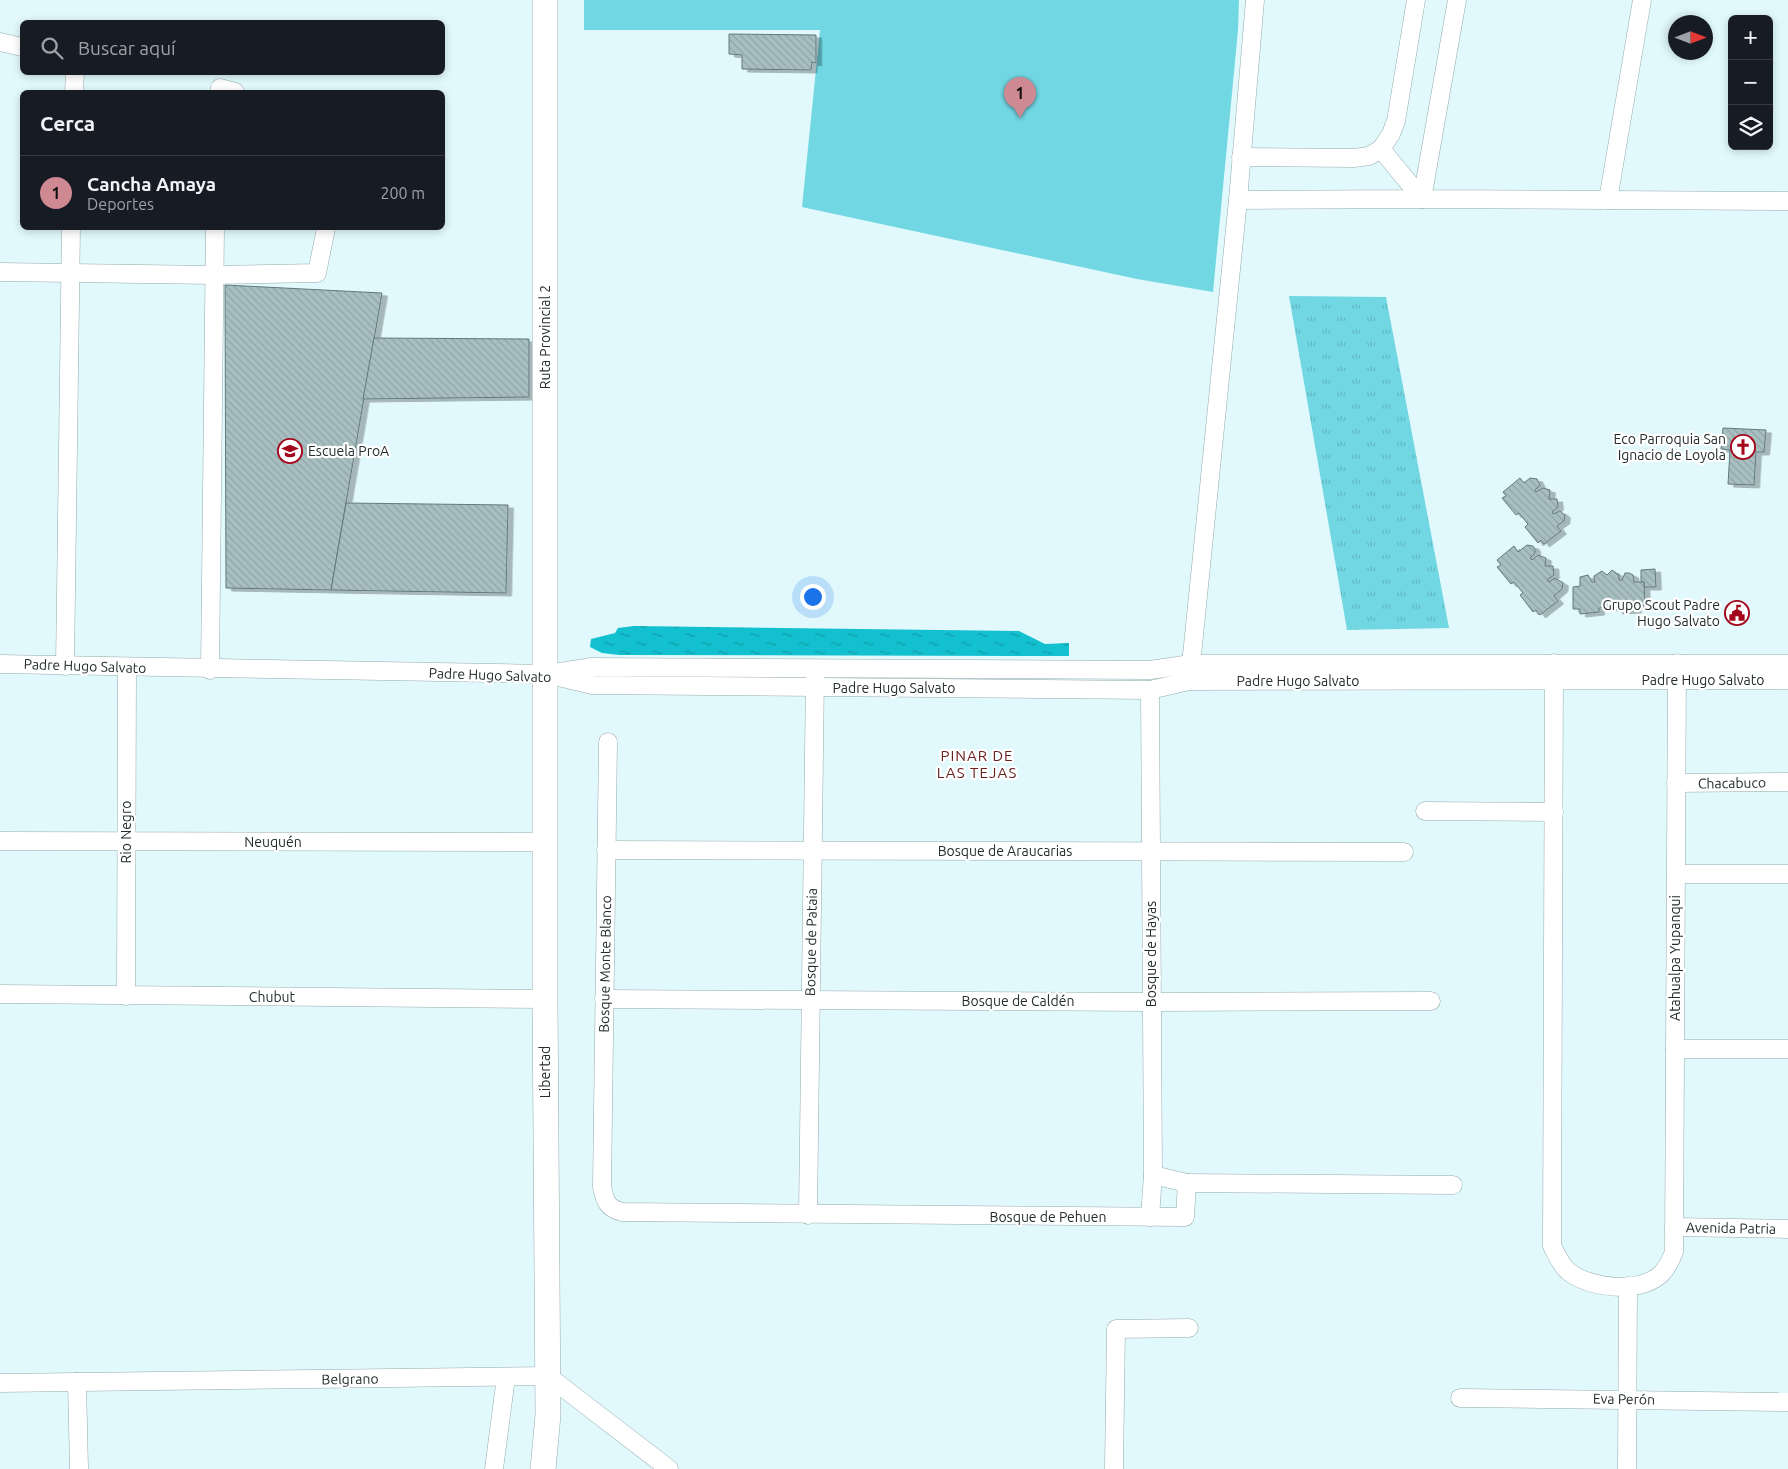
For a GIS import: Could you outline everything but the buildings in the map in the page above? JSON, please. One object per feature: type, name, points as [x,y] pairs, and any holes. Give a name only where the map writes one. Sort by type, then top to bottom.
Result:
[{"type":"main road","name":"Ruta Provincial 2","points":[[545,0],[546,674]]},
{"type":"main road","name":"Libertad","points":[[543,1469],[548,1415],[545,999],[546,674]]},
{"type":"street","points":[[1190,673],[1238,200],[1255,0]]},
{"type":"street","points":[[1241,158],[1354,158],[1368,156],[1382,149],[1396,121],[1416,0]]},
{"type":"street","points":[[1422,199],[1457,0]]},
{"type":"street","points":[[1608,200],[1642,0]]},
{"type":"street","points":[[0,42],[20,47]]},
{"type":"street","points":[[74,90],[75,75]]},
{"type":"street","points":[[1382,149],[1422,199]]},
{"type":"street","points":[[1238,200],[1788,201]]},
{"type":"street","points":[[65,666],[71,230]]},
{"type":"street","points":[[210,670],[215,230]]},
{"type":"street","points":[[0,272],[213,275],[317,273],[326,230]]},
{"type":"street","name":"Padre Hugo Salvato","points":[[546,674],[592,686],[1150,690],[1190,673],[1554,663],[1788,680]]},
{"type":"street","points":[[1554,663],[1552,1246],[1559,1261],[1569,1271],[1581,1278],[1609,1285],[1628,1286],[1627,1469]]},
{"type":"street","name":"Padre Hugo Salvato","points":[[0,664],[210,670],[546,674],[592,667],[1150,670],[1190,673],[1554,681],[1788,664]]},
{"type":"street","name":"Rio Negro","points":[[126,996],[127,668]]},
{"type":"street","name":"Bosque de Pataia","points":[[808,1215],[815,668]]},
{"type":"street","name":"Atahualpa Yupanqui","points":[[1628,1286],[1640,1285],[1662,1273],[1674,1252],[1677,672]]},
{"type":"street","name":"Bosque de Hayas","points":[[1150,690],[1153,1175],[1150,1217]]},
{"type":"street","name":"Bosque Monte Blanco","points":[[608,742],[602,1187],[605,1202],[612,1210]]},
{"type":"street","name":"Chacabuco","points":[[1676,783],[1788,782]]},
{"type":"street","points":[[1425,811],[1554,812]]},
{"type":"street","name":"Neuquén","points":[[0,841],[545,842]]},
{"type":"street","name":"Bosque de Araucarias","points":[[606,850],[1404,852]]},
{"type":"street","points":[[1676,874],[1788,874]]},
{"type":"street","name":"Chubut","points":[[0,994],[545,999]]},
{"type":"street","name":"Bosque de Caldén","points":[[604,999],[1152,1002],[1431,1001]]},
{"type":"street","points":[[1675,1049],[1788,1049]]},
{"type":"street","points":[[1153,1175],[1187,1183],[1453,1185]]},
{"type":"street","name":"Bosque de Pehuen","points":[[612,1210],[622,1212],[808,1215],[1185,1217],[1187,1183]]},
{"type":"street","name":"Avenida Patria","points":[[1674,1227],[1788,1229]]},
{"type":"street","points":[[1114,1469],[1116,1329],[1189,1328]]},
{"type":"street","points":[[548,1376],[669,1469]]},
{"type":"street","name":"Belgrano","points":[[0,1383],[548,1376]]},
{"type":"street","points":[[494,1469],[506,1377]]},
{"type":"street","points":[[77,1382],[78,1469]]},
{"type":"street","name":"Eva Perón","points":[[1460,1398],[1788,1402]]},
{"type":"green space","points":[[584,0],[1239,0],[1238,30],[1213,292],[1137,279],[802,207],[820,30],[584,30]]},
{"type":"green space","points":[[1289,296],[1386,297],[1449,628],[1347,630]]},
{"type":"water","points":[[634,626],[1019,631],[1045,644],[1069,643],[1069,656],[619,655],[602,653],[590,647],[591,639],[615,633],[618,628]]},
{"type":"place","name":"Cancha Amaya","points":[[1020,118]]},
{"type":"place","name":"Eco Parroquia San Ignacio de Loyola","points":[[1743,447]]},
{"type":"place","name":"Escuela ProA","points":[[290,451]]},
{"type":"place","name":"Grupo Scout Padre Hugo Salvato","points":[[1737,613]]},
{"type":"district","name":"PINAR DE LAS TEJAS","points":[[977,764]]}]
